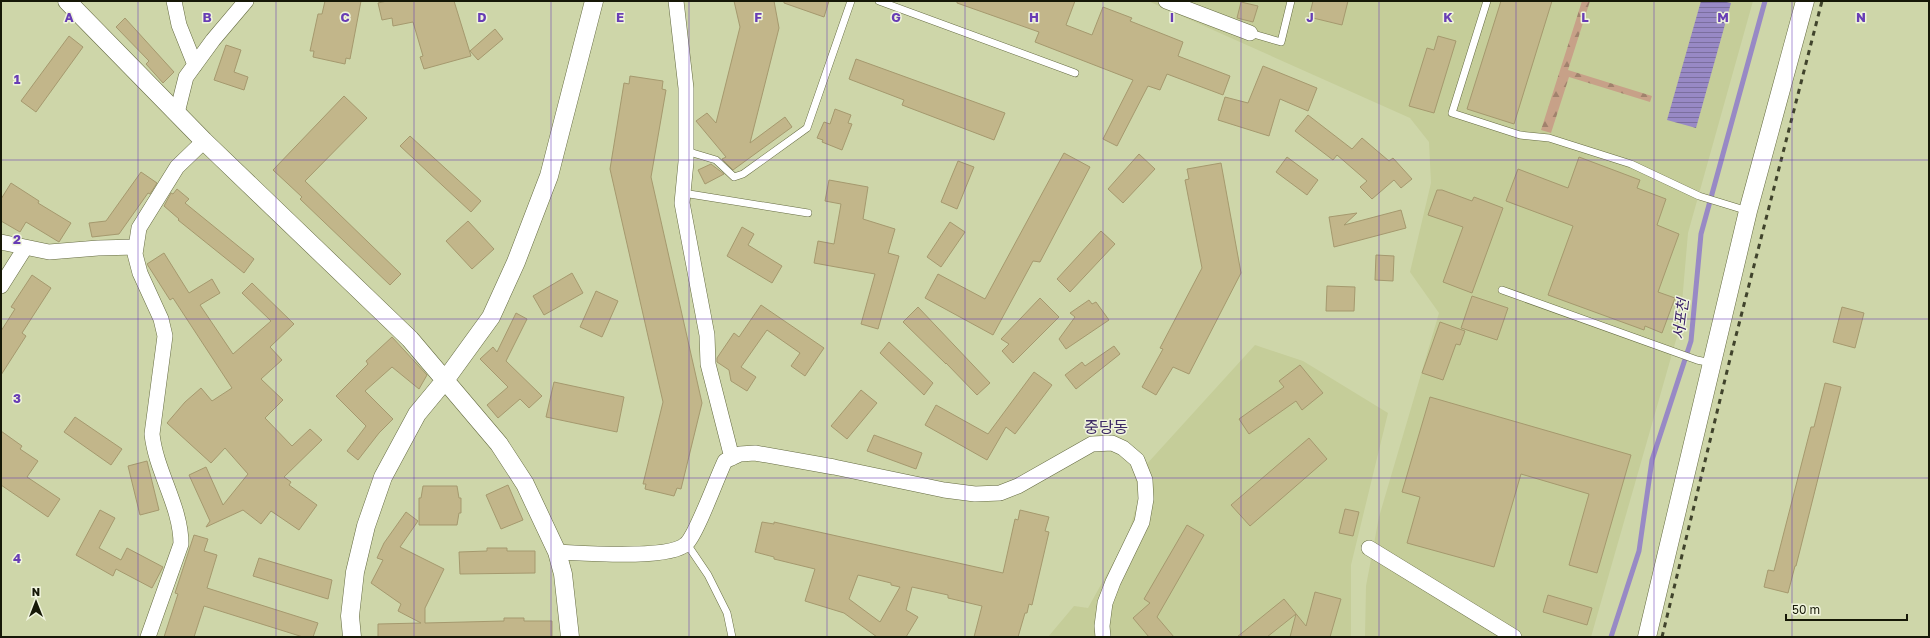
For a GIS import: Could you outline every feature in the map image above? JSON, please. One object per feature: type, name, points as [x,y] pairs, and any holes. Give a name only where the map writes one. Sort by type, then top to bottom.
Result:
[{"type":"street","points":[[67,1],[204,141],[410,339],[499,444],[525,484],[556,552],[563,574],[570,637]]},
{"type":"street","points":[[174,1],[179,25],[195,65]]},
{"type":"street","points":[[177,113],[186,77],[213,40],[246,1]]},
{"type":"street","points":[[352,637],[350,616],[355,572],[366,526],[383,477],[417,414],[446,380],[491,317],[519,255],[549,176],[594,1]]},
{"type":"street","points":[[676,1],[686,88],[686,152],[682,203],[708,336],[708,364],[732,458]]},
{"type":"street","points":[[1166,1],[1250,34]]},
{"type":"street","points":[[1647,637],[1705,362],[1806,1]]},
{"type":"street","points":[[148,637],[181,544],[181,528],[153,450],[152,434],[165,336],[161,319],[140,273],[135,254],[139,228],[178,167],[204,141]]},
{"type":"street","points":[[1,242],[49,252],[136,247]]},
{"type":"street","points":[[1,286],[25,248]]},
{"type":"street","points":[[556,552],[647,555],[673,551],[687,544],[694,533],[725,461],[740,454],[755,453],[834,467],[944,490],[975,494],[1000,493],[1018,486],[1092,444],[1112,443],[1123,448],[1137,460],[1145,480],[1146,499],[1142,522],[1113,582],[1105,603],[1102,626],[1103,637]]},
{"type":"street","points":[[1369,548],[1514,637]]},
{"type":"lane","points":[[686,152],[716,160],[734,177],[744,174],[807,128],[851,1]]},
{"type":"lane","points":[[880,1],[1075,73]]},
{"type":"lane","points":[[1250,34],[1281,42],[1291,1]]},
{"type":"lane","points":[[1487,1],[1452,113],[1520,135],[1549,138],[1631,164],[1699,196],[1748,211]]},
{"type":"lane","points":[[683,192],[808,213]]},
{"type":"lane","points":[[1502,290],[1705,362]]},
{"type":"lane","points":[[687,544],[708,575],[727,613],[732,637]]},
{"type":"shaded area","points":[[1148,1],[1753,1],[1688,233],[1680,326],[1591,637],[1365,637],[1366,586],[1379,517],[1439,313],[1410,272],[1431,183],[1429,142],[1410,118]]},
{"type":"shaded area","points":[[1701,1],[1722,1],[1731,3],[1696,128],[1667,120]]},
{"type":"shaded area","points":[[1255,345],[1303,361],[1388,413],[1351,565],[1351,637],[1048,637],[1074,606],[1088,608],[1127,538],[1139,497],[1135,477]]},
{"type":"green space","points":[[1582,1],[1590,1],[1568,70],[1652,96],[1650,102],[1569,77],[1551,133],[1541,130]]},
{"type":"building","points":[[325,1],[361,1],[350,59],[346,58],[345,64],[313,57],[314,51],[310,51],[318,14],[322,14]]},
{"type":"building","points":[[387,1],[454,1],[471,56],[424,69],[420,57],[423,56],[413,22],[393,26],[392,18],[382,20],[378,3]]},
{"type":"building","points":[[734,1],[774,1],[779,28],[750,143],[785,117],[792,127],[733,170],[722,159],[726,157],[696,121],[707,113],[716,123],[740,27]]},
{"type":"building","points":[[784,1],[829,1],[824,17],[784,3]]},
{"type":"building","points":[[957,1],[1075,1],[1066,25],[1092,35],[1103,7],[1132,18],[1130,21],[1183,42],[1178,56],[1230,76],[1223,95],[1167,74],[1160,90],[1148,86],[1117,146],[1103,139],[1133,80],[1035,42],[1039,32],[957,3]]},
{"type":"building","points":[[1313,1],[1348,1],[1342,25],[1309,17]]},
{"type":"building","points":[[1501,1],[1552,1],[1514,124],[1467,109]]},
{"type":"building","points":[[1241,2],[1258,6],[1253,22],[1237,18]]},
{"type":"building","points":[[125,18],[174,72],[163,83],[146,64],[149,61],[116,27]]},
{"type":"building","points":[[495,29],[503,39],[478,60],[470,51]]},
{"type":"building","points":[[69,36],[83,47],[36,112],[21,101]]},
{"type":"building","points":[[1438,36],[1456,41],[1434,113],[1409,106],[1427,48],[1434,50]]},
{"type":"building","points":[[226,45],[241,50],[234,72],[248,77],[244,90],[214,80]]},
{"type":"building","points":[[856,59],[1005,113],[994,140],[902,105],[904,100],[849,79]]},
{"type":"building","points":[[1263,66],[1317,88],[1308,111],[1280,99],[1269,136],[1218,120],[1225,97],[1248,103]]},
{"type":"building","points":[[630,76],[663,81],[662,89],[666,90],[651,177],[702,403],[681,489],[677,488],[674,496],[645,489],[646,484],[643,484],[663,402],[610,169],[624,83],[629,84]]},
{"type":"building","points":[[344,96],[367,118],[305,181],[401,274],[390,285],[300,199],[302,197],[273,170]]},
{"type":"building","points":[[835,109],[851,115],[848,123],[852,124],[842,150],[822,142],[823,140],[817,138],[824,122],[830,124]]},
{"type":"building","points":[[1308,115],[1352,149],[1362,138],[1389,161],[1393,158],[1412,179],[1401,188],[1394,180],[1372,199],[1360,187],[1367,181],[1337,155],[1333,160],[1295,131]]},
{"type":"building","points":[[410,136],[481,201],[471,212],[400,146]]},
{"type":"building","points":[[1064,153],[1090,167],[1040,262],[1033,261],[993,335],[925,298],[938,274],[985,299]]},
{"type":"building","points":[[1139,154],[1155,169],[1123,203],[1108,189]]},
{"type":"building","points":[[1287,157],[1318,180],[1307,195],[1276,172]]},
{"type":"building","points":[[1579,157],[1640,180],[1637,188],[1666,199],[1657,225],[1679,234],[1658,292],[1675,298],[1662,333],[1645,326],[1644,330],[1548,295],[1573,226],[1506,201],[1518,169],[1568,188]]},
{"type":"building","points":[[958,161],[974,167],[957,209],[941,202]]},
{"type":"building","points":[[1221,163],[1241,273],[1189,374],[1173,367],[1156,395],[1142,387],[1163,349],[1160,348],[1202,268],[1185,180],[1189,179],[1187,169]]},
{"type":"building","points":[[711,164],[724,174],[705,184],[698,170]]},
{"type":"building","points":[[141,172],[157,183],[150,194],[148,193],[119,234],[92,237],[89,223],[106,221]]},
{"type":"building","points":[[829,180],[868,187],[863,219],[895,229],[888,253],[899,256],[878,329],[861,324],[875,274],[814,263],[818,241],[834,244],[841,204],[825,201]]},
{"type":"building","points":[[11,183],[39,201],[38,203],[71,223],[59,242],[26,222],[20,232],[1,221],[1,199]]},
{"type":"building","points":[[177,189],[189,199],[185,203],[254,259],[244,273],[178,220],[179,219],[164,206],[171,193],[173,194]]},
{"type":"building","points":[[1437,190],[1442,190],[1472,201],[1474,197],[1503,208],[1472,293],[1443,282],[1463,227],[1428,215]]},
{"type":"building","points":[[1401,210],[1406,228],[1334,247],[1329,217],[1357,213],[1344,225]]},
{"type":"building","points":[[468,221],[494,249],[472,269],[446,241]]},
{"type":"building","points":[[950,222],[965,232],[941,267],[927,257]]},
{"type":"building","points":[[742,227],[754,234],[748,245],[782,266],[772,283],[727,256]]},
{"type":"building","points":[[1101,231],[1115,244],[1070,292],[1057,279]]},
{"type":"building","points":[[164,253],[189,293],[212,279],[220,293],[200,305],[233,354],[271,321],[242,293],[252,283],[294,324],[270,347],[282,360],[261,379],[283,400],[265,418],[292,446],[310,429],[322,440],[284,477],[291,482],[289,485],[317,505],[299,530],[271,511],[261,524],[243,510],[206,527],[210,521],[189,475],[206,467],[223,505],[248,474],[225,448],[211,463],[167,423],[185,402],[201,388],[212,401],[232,388],[173,298],[170,300],[147,264]]},
{"type":"building","points":[[1376,255],[1394,256],[1393,281],[1375,280]]},
{"type":"building","points":[[572,273],[583,293],[544,315],[533,296]]},
{"type":"building","points":[[32,275],[51,288],[22,333],[26,336],[1,375],[1,331],[15,309],[11,307]]},
{"type":"building","points":[[1327,286],[1355,287],[1354,311],[1326,311]]},
{"type":"building","points":[[596,291],[618,301],[602,337],[580,327]]},
{"type":"building","points":[[1472,296],[1508,308],[1497,340],[1461,328]]},
{"type":"building","points":[[1040,298],[1059,317],[1013,363],[1002,351],[1009,344],[1001,339]]},
{"type":"building","points":[[1089,300],[1092,304],[1096,302],[1109,320],[1066,349],[1059,339],[1075,317],[1070,313]]},
{"type":"building","points":[[761,305],[824,348],[805,376],[791,366],[800,353],[767,330],[741,367],[756,377],[747,391],[731,381],[729,370],[717,362],[717,358],[734,333],[739,337]]},
{"type":"building","points":[[918,307],[990,383],[977,395],[903,322]]},
{"type":"building","points":[[1842,307],[1864,313],[1855,348],[1833,342]]},
{"type":"building","points":[[516,313],[527,319],[506,361],[542,396],[529,408],[520,399],[498,418],[487,405],[508,387],[480,359],[493,347],[497,352]]},
{"type":"building","points":[[1440,322],[1465,331],[1460,345],[1456,344],[1443,380],[1422,373]]},
{"type":"building","points":[[392,337],[427,375],[419,389],[392,367],[365,391],[393,419],[379,433],[358,460],[347,451],[366,426],[336,396],[368,364],[366,361]]},
{"type":"building","points":[[889,342],[933,383],[924,395],[880,353]]},
{"type":"building","points":[[1114,346],[1120,354],[1076,389],[1065,375],[1082,362],[1085,366]]},
{"type":"building","points":[[1300,365],[1323,393],[1302,410],[1296,401],[1249,434],[1239,419],[1284,387],[1279,381]]},
{"type":"building","points":[[1034,372],[1052,385],[1015,434],[1006,427],[987,460],[925,425],[936,405],[988,434]]},
{"type":"building","points":[[554,382],[624,397],[617,432],[546,417]]},
{"type":"building","points":[[1825,383],[1841,387],[1788,593],[1764,587],[1768,570],[1774,571],[1811,427],[1814,427]]},
{"type":"building","points":[[861,390],[877,403],[847,439],[831,426]]},
{"type":"building","points":[[1430,397],[1631,455],[1597,573],[1569,565],[1589,494],[1521,474],[1494,567],[1407,543],[1420,497],[1402,492]]},
{"type":"building","points":[[75,417],[122,449],[111,465],[64,432]]},
{"type":"building","points":[[1,431],[22,446],[20,449],[38,461],[27,477],[60,499],[48,517],[1,485]]},
{"type":"building","points":[[874,435],[922,453],[916,469],[867,451]]},
{"type":"building","points":[[1309,438],[1327,459],[1250,526],[1231,505]]},
{"type":"building","points":[[147,461],[159,510],[140,515],[128,466]]},
{"type":"building","points":[[508,485],[523,520],[501,529],[486,495]]},
{"type":"building","points":[[423,486],[457,486],[459,498],[461,498],[461,513],[459,513],[457,525],[419,525],[419,498],[421,498]]},
{"type":"building","points":[[1345,509],[1359,512],[1353,536],[1339,533]]},
{"type":"building","points":[[100,510],[115,518],[99,548],[121,560],[127,548],[163,567],[152,588],[116,569],[113,576],[76,555]]},
{"type":"building","points":[[1020,510],[1049,517],[1045,531],[1049,532],[1032,605],[1029,604],[1027,613],[1025,613],[1018,637],[974,637],[982,606],[948,598],[948,595],[912,587],[906,610],[918,617],[906,637],[877,637],[844,613],[805,601],[815,569],[774,559],[774,557],[755,552],[762,522],[774,524],[774,522],[1003,573],[1015,519],[1018,520]],"holes":[[[858,575],[891,583],[891,585],[900,587],[880,622],[849,599]]]},
{"type":"building","points":[[406,512],[418,521],[400,547],[444,569],[425,608],[425,623],[504,621],[504,618],[524,618],[524,621],[552,621],[552,637],[378,637],[378,624],[421,623],[398,611],[401,604],[371,583],[383,560],[377,558],[384,543]]},
{"type":"building","points":[[1187,525],[1204,535],[1157,617],[1174,637],[1149,637],[1133,618],[1150,603],[1144,599]]},
{"type":"building","points":[[194,535],[208,539],[204,551],[217,555],[207,588],[318,623],[313,637],[303,637],[204,606],[194,637],[164,637],[178,594],[175,593]]},
{"type":"building","points":[[487,548],[507,548],[507,551],[535,551],[535,573],[460,574],[459,552],[487,551]]},
{"type":"building","points":[[259,558],[332,580],[328,599],[253,576]]},
{"type":"building","points":[[1315,592],[1341,599],[1330,637],[1290,637],[1296,614],[1267,637],[1237,637],[1284,599],[1306,626]]},
{"type":"building","points":[[1548,595],[1592,608],[1587,625],[1543,612]]},
{"type":"waterway","name":"서포천","points":[[1611,637],[1639,551],[1652,460],[1691,341],[1701,234],[1765,1]]},
{"type":"railway","points":[[1662,637],[1730,359],[1822,1]]},
{"type":"district","name":"중당동","points":[[1106,427]]}]
